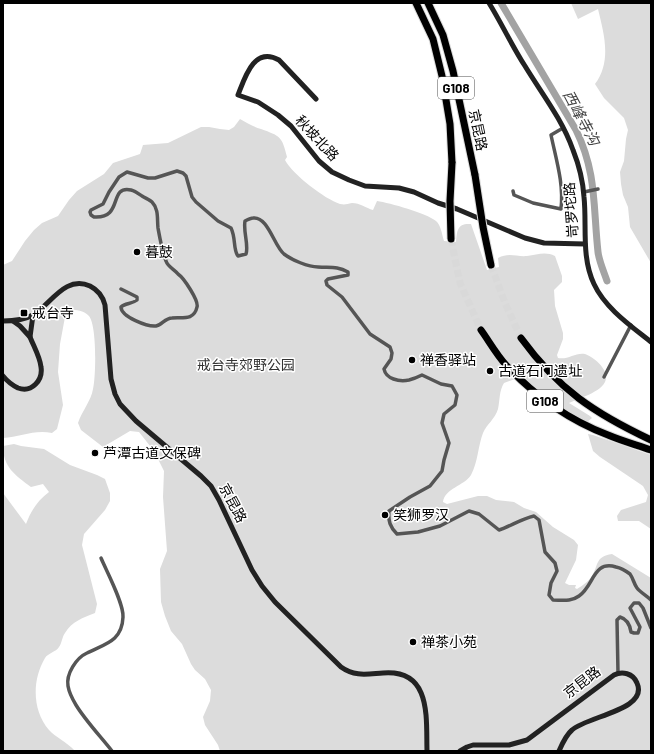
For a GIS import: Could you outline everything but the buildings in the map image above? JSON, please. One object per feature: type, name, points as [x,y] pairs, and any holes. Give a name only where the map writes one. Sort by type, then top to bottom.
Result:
[{"type":"highway","name":"京昆路","points":[[416,3],[433,39],[442,76],[450,124],[452,163],[450,201],[451,239]]},
{"type":"highway","name":"京昆路","points":[[428,3],[443,35],[453,71],[475,175],[491,266]]},
{"type":"highway","name":"G108","points":[[481,330],[505,364],[534,393],[561,412],[592,429],[608,436],[651,450]]},
{"type":"highway","name":"G108","points":[[521,338],[547,371],[568,391],[592,409],[619,425],[651,440]]},
{"type":"main road","name":"岢罗坨路","points":[[489,3],[517,53],[550,103],[564,128],[574,151],[584,192],[585,244],[594,284],[609,304],[630,325],[651,342]]},
{"type":"main road","name":"秋坡北路","points":[[316,99],[279,60],[273,56],[265,56],[250,66],[238,95],[258,102],[278,115],[291,126],[319,161],[332,172],[349,180],[365,186],[399,188],[414,192],[525,238],[544,243],[585,244]]},
{"type":"main road","name":"京昆路","points":[[3,321],[22,320],[33,315],[62,290],[74,284],[85,284],[100,295],[104,301],[106,312],[109,370],[112,387],[120,404],[136,421],[211,486],[252,570],[265,590],[278,605],[341,667],[351,673],[361,675],[396,673],[407,677],[417,685],[423,694],[426,706],[427,751]]},
{"type":"main road","points":[[30,337],[33,315]]},
{"type":"main road","points":[[3,376],[14,386],[23,389],[32,387],[40,380],[42,368],[30,337],[13,321]]},
{"type":"main road","name":"京昆路","points":[[460,751],[467,746],[473,745],[509,745],[527,740],[606,680],[618,673],[628,674],[636,680],[639,688],[638,697],[626,706],[576,727],[567,736],[559,751]]},
{"type":"street","points":[[513,191],[514,195],[532,203],[561,209],[562,196],[560,174],[551,135],[564,128]]},
{"type":"street","points":[[121,289],[137,297],[137,300],[132,303],[123,305],[121,310],[128,317],[151,325],[160,325],[168,318],[189,318],[197,309],[197,301],[180,276],[169,266],[166,261],[158,230],[157,213],[152,202],[135,192],[126,190],[117,196],[113,209],[107,215],[94,217],[90,215],[91,210],[103,204],[119,177],[127,172],[148,178],[155,178],[177,171],[183,173],[186,176],[192,197],[196,202],[218,222],[231,228],[235,239],[235,252],[238,256],[246,254],[247,250],[243,229],[245,221],[253,218],[260,219],[267,226],[277,245],[284,254],[307,266],[340,268],[348,272],[348,276],[328,278],[326,281],[327,285],[342,297],[370,334],[390,347],[392,353],[391,359],[384,369],[385,373],[391,379],[408,381],[422,376],[441,384],[452,386],[457,395],[455,405],[444,414],[442,422],[450,443],[442,471],[430,486],[389,511],[388,521],[392,529],[397,534],[418,532],[440,526],[468,511],[479,514],[499,530],[511,526],[525,518],[534,516],[539,520],[545,552],[555,563],[557,571],[551,583],[549,595],[552,600],[569,601],[580,596],[603,566],[620,568],[630,575],[637,588],[651,600]]},
{"type":"street","points":[[584,192],[597,189]]},
{"type":"street","points":[[604,377],[630,325]]},
{"type":"street","points":[[101,558],[122,608],[123,618],[120,632],[113,640],[85,654],[75,663],[69,673],[68,685],[76,706],[112,751]]},
{"type":"street","points":[[618,673],[617,620],[620,617],[625,618],[630,626],[631,632],[634,634],[638,633],[640,627],[630,608],[634,603],[639,603],[643,608],[651,628]]},
{"type":"green space","points":[[571,3],[651,3],[651,263],[630,227],[628,207],[623,195],[621,184],[620,172],[624,161],[628,130],[624,118],[604,98],[595,84],[600,75],[605,57],[604,38],[598,9],[578,19]]},
{"type":"green space","name":"戒台寺郊野公园","points":[[240,119],[276,135],[284,145],[287,157],[285,160],[289,166],[310,186],[326,197],[340,204],[358,204],[373,210],[377,201],[416,212],[431,218],[438,223],[444,241],[456,242],[457,231],[460,226],[471,224],[487,270],[499,267],[498,258],[506,255],[527,256],[544,254],[555,256],[562,276],[562,282],[554,290],[555,306],[563,333],[563,339],[557,355],[558,358],[585,354],[599,363],[606,374],[606,380],[597,390],[569,403],[592,418],[587,422],[571,415],[547,399],[527,381],[515,379],[504,383],[500,392],[498,409],[483,433],[471,475],[464,482],[447,493],[443,502],[447,504],[478,496],[487,496],[496,500],[514,502],[524,508],[536,512],[553,527],[574,540],[578,545],[576,560],[565,583],[569,585],[576,585],[575,588],[577,589],[590,578],[600,559],[612,554],[651,578],[651,751],[220,751],[218,745],[205,725],[203,717],[210,701],[211,690],[205,679],[195,670],[182,644],[171,631],[161,602],[160,569],[167,551],[163,497],[164,471],[154,451],[139,432],[130,431],[103,447],[81,430],[78,423],[92,393],[95,374],[95,340],[92,321],[87,314],[80,311],[69,310],[65,317],[60,344],[58,372],[63,405],[57,429],[52,433],[40,432],[3,438],[3,265],[12,261],[34,230],[42,223],[58,216],[77,191],[104,174],[113,163],[140,154],[143,145],[168,143],[201,127],[229,130],[234,127]]},
{"type":"green space","points":[[588,434],[651,455],[651,529],[639,521],[618,521],[617,516],[621,510],[646,502],[648,495],[643,486],[593,451]]},
{"type":"green space","points":[[14,444],[44,449],[70,465],[105,479],[110,493],[110,501],[105,510],[84,534],[82,545],[97,604],[95,613],[78,620],[68,629],[59,647],[45,658],[36,685],[37,704],[43,722],[52,733],[75,751],[3,751],[3,493],[26,524],[35,506],[49,492],[43,484],[31,487],[11,470],[5,460],[3,446]]},
{"type":"waterway","name":"西峰寺沟","points":[[501,3],[576,130],[583,146],[591,176],[596,236],[600,263],[607,281]]},
{"type":"tunnel","points":[[451,239],[460,283],[481,330]]},
{"type":"tunnel","points":[[491,265],[505,303],[521,338]]},
{"type":"place","name":"暮鼓","points":[[137,252]]},
{"type":"place","name":"戒台寺","points":[[24,313]]},
{"type":"place","name":"禅香驿站","points":[[412,360]]},
{"type":"place","name":"古道石门遗址","points":[[490,371]]},
{"type":"place","name":"芦潭古道文保碑","points":[[95,453]]},
{"type":"place","name":"笑狮罗汉","points":[[385,515]]},
{"type":"place","name":"禅茶小苑","points":[[413,642]]}]
